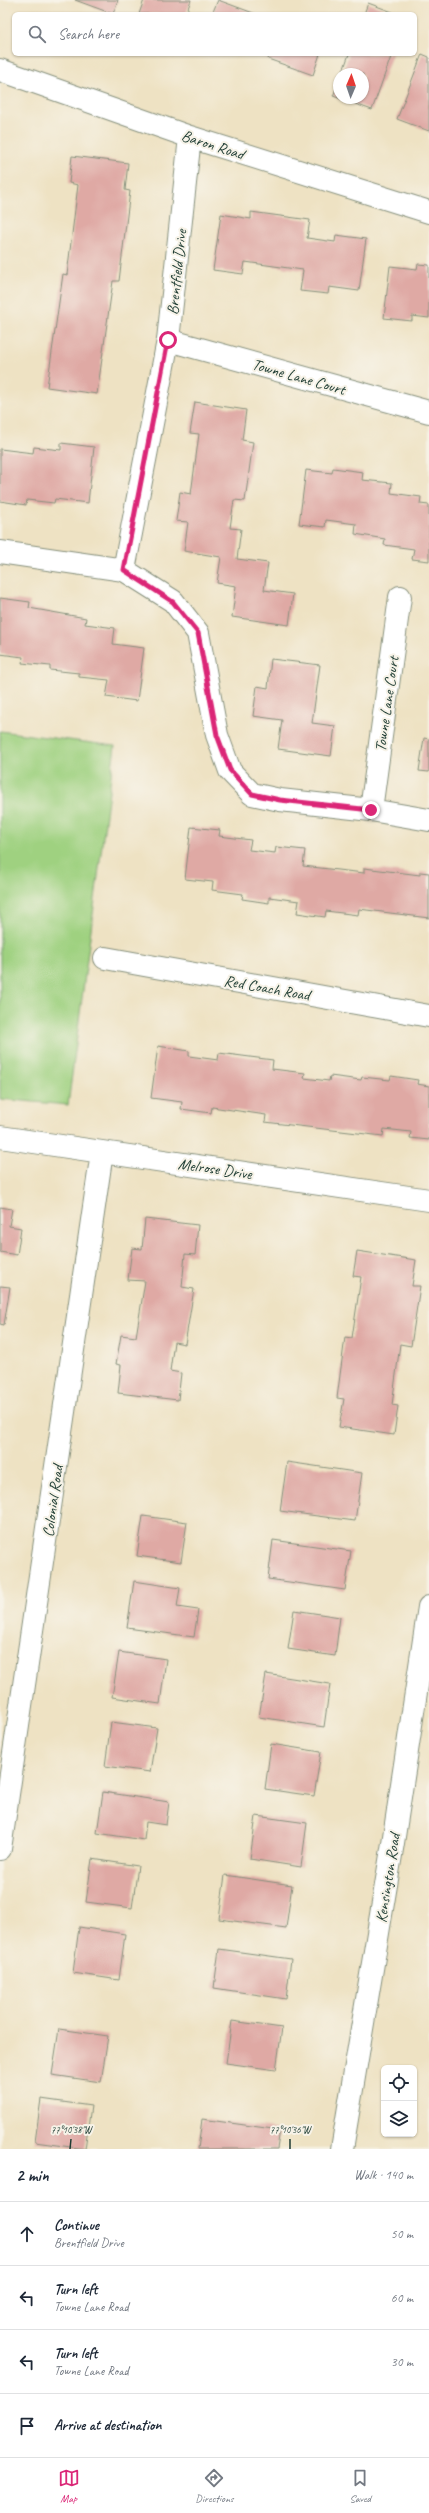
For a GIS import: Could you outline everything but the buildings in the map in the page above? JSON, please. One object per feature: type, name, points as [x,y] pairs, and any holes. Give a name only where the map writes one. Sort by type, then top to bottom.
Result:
[{"type":"street","name":"Baron Road","points":[[0,70],[190,137],[429,212]]},
{"type":"street","name":"Brentfield Drive","points":[[124,570],[168,340],[190,137]]},
{"type":"street","name":"Towne Lane Court","points":[[168,340],[429,412]]},
{"type":"street","points":[[0,552],[124,570],[173,602],[198,633],[217,735],[230,770],[252,794],[280,800],[371,810],[429,820]]},
{"type":"street","name":"Towne Lane Court","points":[[371,810],[400,597]]},
{"type":"street","name":"Red Coach Road","points":[[105,958],[429,1016]]},
{"type":"street","name":"Melrose Drive","points":[[0,1137],[429,1200]]},
{"type":"street","name":"Colonial Road","points":[[0,1849],[102,1152]]},
{"type":"street","name":"Kensington Road","points":[[342,2149],[429,1607]]},
{"type":"green space","points":[[0,731],[115,746],[68,1105],[0,1099]]},
{"type":"route","points":[[168,340],[124,570],[173,602],[198,633],[217,735],[230,770],[252,794],[280,800],[371,810]]}]
